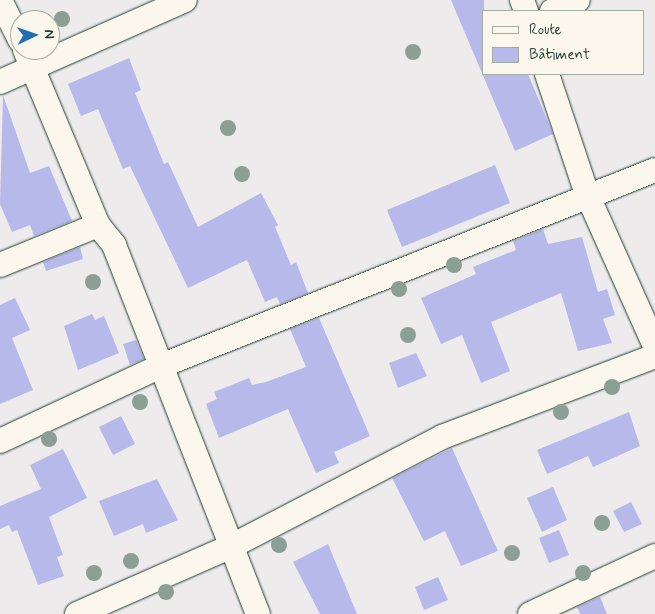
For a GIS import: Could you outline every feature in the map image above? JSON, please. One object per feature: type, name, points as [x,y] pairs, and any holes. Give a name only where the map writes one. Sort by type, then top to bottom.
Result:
[{"type":"street","points":[[0,0],[10,20]]},
{"type":"street","points":[[60,48],[185,0]]},
{"type":"street","points":[[554,10],[578,0]]},
{"type":"street","points":[[0,82],[29,60]]},
{"type":"street","points":[[30,60],[98,225],[114,244],[163,365],[258,614]]},
{"type":"street","points":[[548,75],[587,194],[655,346]]},
{"type":"street","points":[[0,441],[163,365],[587,194],[655,170]]},
{"type":"street","points":[[0,265],[98,225]]},
{"type":"street","points":[[77,614],[232,546],[442,437],[655,356]]},
{"type":"street","points":[[530,614],[655,556]]},
{"type":"building","points":[[451,0],[484,0],[484,10],[482,10],[482,73]]},
{"type":"building","points":[[129,58],[141,90],[135,93],[164,164],[168,162],[198,227],[261,193],[278,225],[275,227],[291,265],[296,262],[308,293],[280,304],[277,297],[265,302],[247,260],[188,288],[130,166],[123,169],[98,109],[81,116],[68,84]]},
{"type":"building","points":[[483,75],[528,75],[553,134],[515,151]]},
{"type":"building","points":[[3,95],[30,173],[49,166],[72,221],[34,236],[30,225],[12,232],[0,204]]},
{"type":"building","points":[[495,165],[510,203],[402,247],[387,210]]},
{"type":"building","points":[[543,229],[548,244],[582,237],[598,292],[607,289],[615,315],[603,319],[612,343],[578,351],[561,293],[491,322],[510,371],[481,383],[462,335],[441,344],[421,298],[476,274],[473,267],[516,250],[513,241]]},
{"type":"building","points":[[80,247],[83,259],[46,271],[43,262]]},
{"type":"building","points":[[15,298],[30,330],[12,338],[33,390],[0,404],[0,305]]},
{"type":"building","points":[[92,314],[95,320],[104,316],[119,353],[78,370],[64,326]]},
{"type":"building","points":[[319,318],[370,436],[334,452],[339,463],[316,473],[288,409],[219,438],[206,404],[217,399],[214,392],[249,378],[252,385],[266,382],[306,367],[290,329]]},
{"type":"building","points":[[136,340],[144,359],[130,365],[123,344]]},
{"type":"building","points":[[416,353],[427,376],[398,388],[389,363]]},
{"type":"building","points":[[629,412],[640,446],[593,467],[588,456],[547,474],[537,450]]},
{"type":"building","points":[[121,416],[135,444],[113,455],[99,427]]},
{"type":"building","points":[[452,448],[498,551],[461,566],[445,531],[424,541],[392,478]]},
{"type":"building","points":[[63,449],[87,498],[49,517],[63,555],[57,557],[64,576],[38,585],[17,530],[12,532],[9,525],[0,529],[0,506],[41,489],[30,465]]},
{"type":"building","points":[[157,479],[178,520],[146,533],[143,524],[114,536],[99,501]]},
{"type":"building","points":[[553,487],[567,520],[542,532],[527,498]]},
{"type":"building","points":[[631,502],[642,524],[624,532],[613,511]]},
{"type":"building","points":[[559,530],[569,555],[549,563],[539,538]]},
{"type":"building","points":[[328,544],[357,614],[320,614],[293,562]]},
{"type":"building","points":[[438,577],[448,600],[424,610],[415,587]]},
{"type":"building","points":[[600,597],[607,614],[580,614],[577,607]]}]
